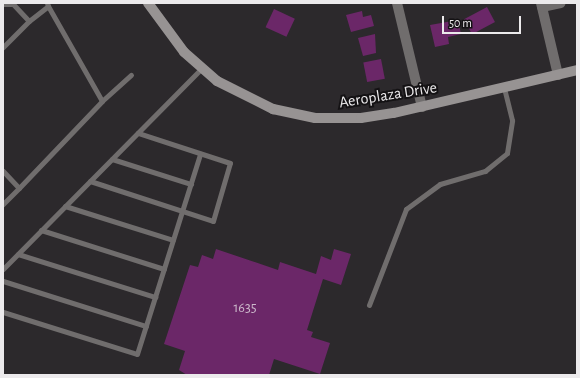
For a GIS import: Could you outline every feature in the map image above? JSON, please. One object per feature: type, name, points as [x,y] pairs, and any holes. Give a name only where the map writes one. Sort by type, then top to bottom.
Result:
[{"type":"street","name":"Aeroplaza Drive","points":[[148,3],[168,33],[201,69],[255,101],[315,118],[361,118],[422,107],[577,70]]},
{"type":"street","points":[[397,3],[422,107]]},
{"type":"street","points":[[558,75],[541,5],[562,3]]},
{"type":"lane","points":[[3,4],[13,4],[29,21]]},
{"type":"lane","points":[[3,47],[47,4],[102,101]]},
{"type":"lane","points":[[3,269],[201,69]]},
{"type":"lane","points":[[3,204],[102,101],[131,75]]},
{"type":"lane","points":[[369,305],[406,209],[440,184],[485,171],[507,153],[512,120],[504,88]]},
{"type":"lane","points":[[90,181],[213,221],[230,163],[138,133]]},
{"type":"lane","points":[[3,312],[137,354],[200,154]]},
{"type":"lane","points":[[112,159],[191,184]]},
{"type":"lane","points":[[3,171],[19,188]]},
{"type":"lane","points":[[65,206],[174,240]]},
{"type":"lane","points":[[41,230],[164,269]]},
{"type":"lane","points":[[18,254],[155,297]]},
{"type":"lane","points":[[3,281],[146,326]]},
{"type":"building","points":[[487,7],[495,22],[472,34],[464,19]]},
{"type":"building","points":[[274,9],[295,19],[286,37],[266,27]]},
{"type":"building","points":[[362,11],[363,17],[371,15],[374,26],[351,32],[346,15]]},
{"type":"building","points":[[458,20],[461,34],[448,37],[449,44],[435,47],[430,25]]},
{"type":"building","points":[[375,34],[376,53],[363,56],[358,38]]},
{"type":"building","points":[[381,59],[385,79],[367,82],[363,62]]},
{"type":"building","points":[[216,249],[278,270],[280,262],[316,274],[321,256],[331,260],[334,249],[351,254],[341,285],[323,279],[307,330],[313,332],[311,337],[330,343],[320,374],[274,359],[269,375],[187,375],[179,370],[185,351],[164,344],[190,265],[198,267],[202,255],[213,259]]}]
